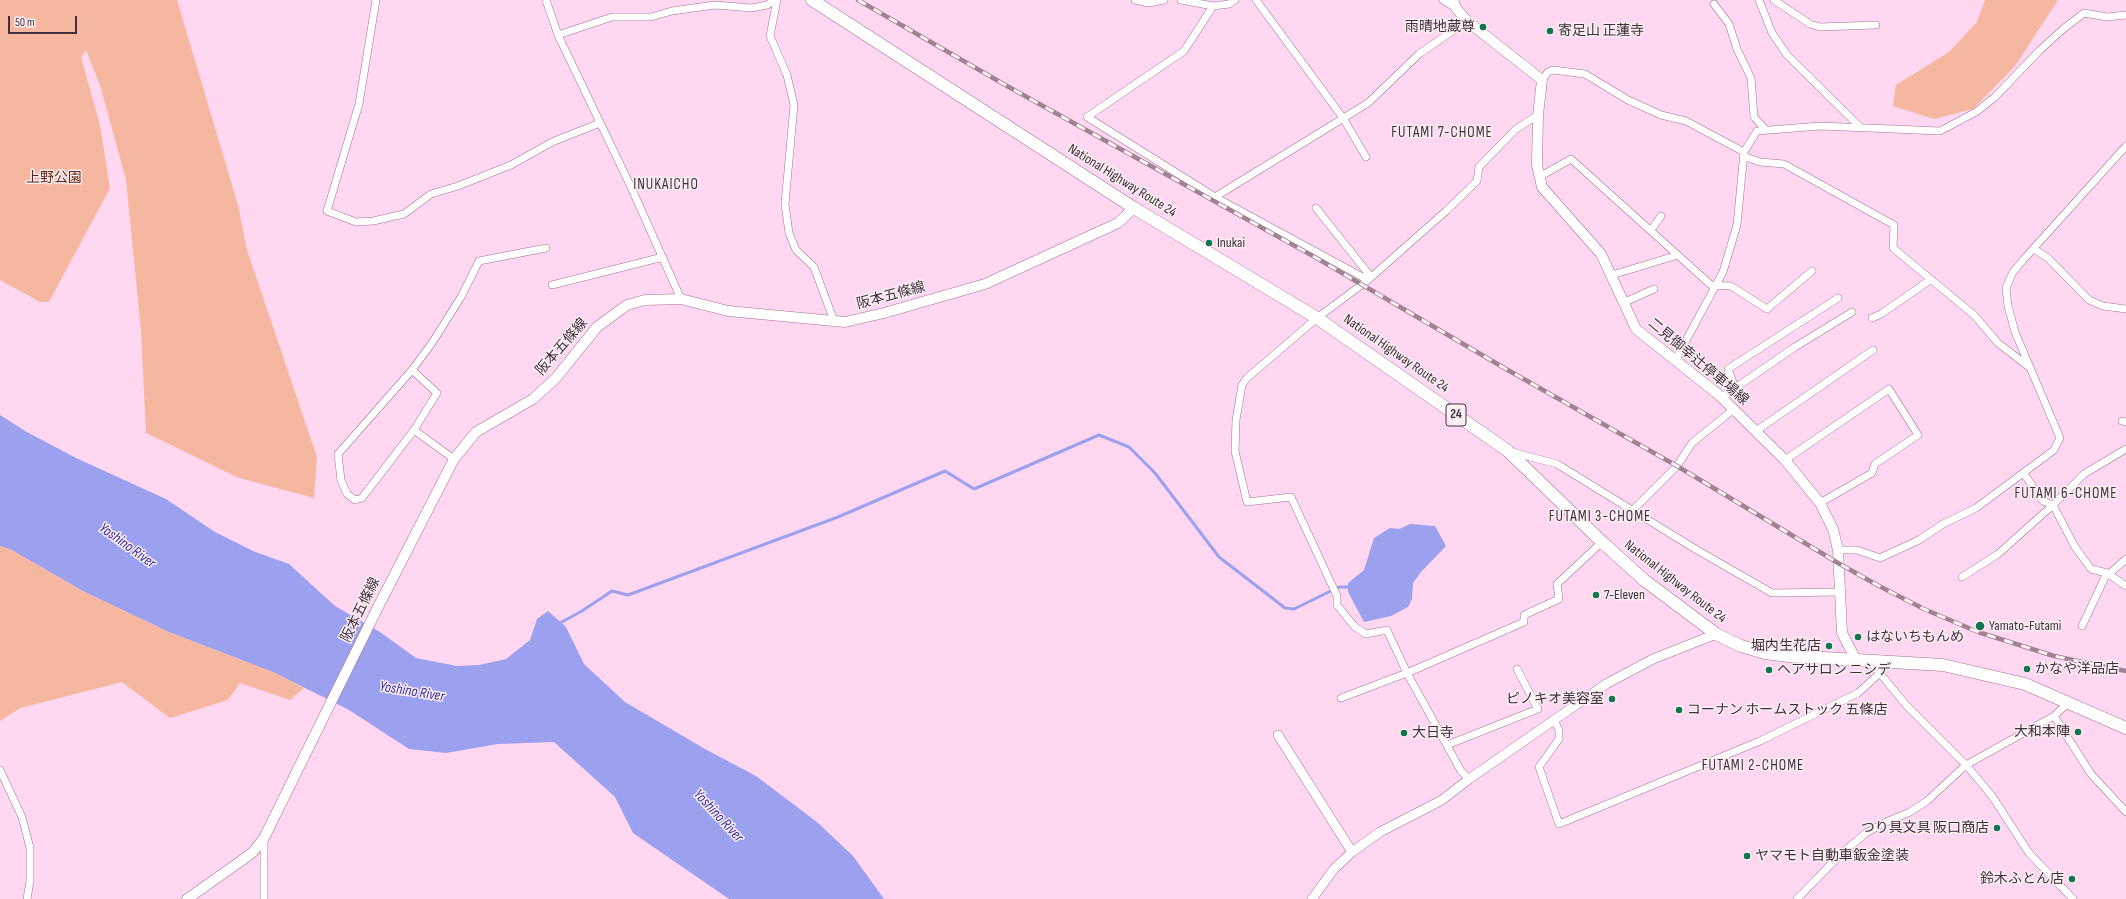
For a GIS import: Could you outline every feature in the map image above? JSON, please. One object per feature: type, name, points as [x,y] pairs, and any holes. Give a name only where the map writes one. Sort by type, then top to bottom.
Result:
[{"type":"highway","name":"National Highway Route 24","points":[[812,0],[1134,208],[1317,318],[1508,451],[1602,542],[1644,580],[1716,634],[1741,646],[1764,653],[1944,665],[2025,684],[2126,728]]},
{"type":"main road","points":[[1454,4],[1467,21],[1542,80]]},
{"type":"main road","name":"二見御幸辻停車場線","points":[[1542,80],[1538,115],[1537,165],[1539,177],[1548,195],[1601,254],[1625,302],[1636,329],[1676,359],[1722,397],[1785,460],[1820,504],[1833,529],[1838,550],[1842,633],[1856,660]]},
{"type":"main road","name":"阪本五條線","points":[[187,899],[253,852],[264,838],[318,732],[377,609],[454,458],[476,432],[533,399],[556,378],[596,327],[627,305],[645,300],[681,299],[728,311],[845,322],[884,313],[985,284],[1118,223],[1134,208]]},
{"type":"street","points":[[376,0],[359,104],[327,211],[356,222],[373,221],[404,214],[431,194],[458,186],[511,165],[552,142],[600,123]]},
{"type":"street","points":[[546,0],[558,35],[663,257],[681,299]]},
{"type":"street","points":[[558,35],[612,17],[651,17],[672,11],[715,5],[752,8],[768,5],[776,0]]},
{"type":"street","points":[[776,0],[770,36],[787,75],[794,105],[785,204],[789,233],[796,250],[814,267],[834,322]]},
{"type":"street","points":[[1136,0],[1150,3],[1164,0]]},
{"type":"street","points":[[1181,0],[1213,6],[1229,4],[1235,0]]},
{"type":"street","points":[[1256,0],[1343,118],[1366,157]]},
{"type":"street","points":[[1443,0],[1454,4]]},
{"type":"street","points":[[1758,0],[1772,33],[1786,55],[1860,127]]},
{"type":"street","points":[[1774,0],[1804,21],[1820,28],[1876,25]]},
{"type":"street","points":[[1714,4],[1729,24],[1737,49],[1751,78],[1754,117],[1766,130]]},
{"type":"street","points":[[1213,6],[1184,51],[1087,117],[1215,197],[1370,278]]},
{"type":"street","points":[[1676,359],[1701,312],[1718,285],[1737,225],[1743,154],[1757,131],[1820,126],[1940,131],[1976,112],[1995,97],[2039,51],[2084,13],[2108,17],[2126,15]]},
{"type":"street","points":[[1215,197],[1368,103],[1419,54],[1467,21]]},
{"type":"street","points":[[1542,80],[1548,72],[1553,70],[1585,74],[1628,100],[1661,115],[1686,121],[1743,154],[1760,162],[1784,164],[1894,225],[1893,248],[1974,315],[1998,343],[2031,368]]},
{"type":"street","points":[[1468,779],[1461,771],[1407,673],[1387,630],[1366,634],[1355,627],[1337,605],[1338,596],[1291,497],[1247,502],[1235,450],[1236,420],[1242,385],[1260,365],[1317,318],[1370,278],[1477,181],[1479,167],[1516,128],[1538,115]]},
{"type":"street","points":[[1838,550],[1857,550],[1880,558],[1919,540],[1943,524],[1976,508],[2024,474],[2054,450],[2060,438],[2015,332],[2008,306],[2006,288],[2013,272],[2126,146]]},
{"type":"street","points":[[1539,177],[1571,158],[1711,285],[1732,286],[1767,308],[1812,270]]},
{"type":"street","points":[[1316,208],[1370,278]]},
{"type":"street","points":[[1651,230],[1661,216]]},
{"type":"street","points":[[412,370],[437,392],[414,430],[362,498],[355,500],[347,494],[341,480],[338,454],[412,370],[448,317],[479,261],[546,248]]},
{"type":"street","points":[[2034,249],[2048,258],[2089,300],[2103,306],[2126,309]]},
{"type":"street","points":[[1612,275],[1678,255]]},
{"type":"street","points":[[552,285],[663,257]]},
{"type":"street","points":[[1872,318],[1881,314],[1930,280]]},
{"type":"street","points":[[1625,302],[1654,289]]},
{"type":"street","points":[[1735,388],[1728,369],[1838,298]]},
{"type":"street","points":[[1722,397],[1795,347],[1852,312]]},
{"type":"street","points":[[1756,431],[1873,350]]},
{"type":"street","points":[[1785,460],[1889,389],[1918,435],[1875,464],[1872,473],[1820,504]]},
{"type":"street","points":[[1632,511],[1677,466],[1692,443],[1734,409]]},
{"type":"street","points":[[414,430],[454,458]]},
{"type":"street","points":[[1962,577],[1998,554],[2053,505],[2084,474],[2126,449]]},
{"type":"street","points":[[1508,451],[1557,464],[1632,511],[1772,593],[1839,592]]},
{"type":"street","points":[[2024,474],[2043,501],[2053,505],[2076,547],[2091,569],[2108,574],[2126,586]]},
{"type":"street","points":[[1341,698],[1407,673],[1524,622],[1524,615],[1559,598],[1558,584],[1602,542]]},
{"type":"street","points":[[2082,626],[2108,574],[2126,559]]},
{"type":"street","points":[[1312,899],[1334,869],[1352,852],[1380,832],[1442,800],[1468,779],[1606,684],[1653,659],[1716,634]]},
{"type":"street","points":[[1870,661],[1906,705],[1966,765],[1992,796],[2029,853],[2073,899]]},
{"type":"street","points":[[1447,745],[1538,709],[1517,669]]},
{"type":"street","points":[[1554,720],[1559,730],[1559,739],[1539,767],[1559,824],[1766,738],[1858,693],[1880,673]]},
{"type":"street","points":[[1798,899],[1841,854],[1866,833],[1886,822],[1910,812],[1927,801],[1966,765],[2054,716],[2069,702]]},
{"type":"street","points":[[2054,716],[2091,774],[2126,812]]},
{"type":"street","points":[[1278,735],[1352,852]]},
{"type":"street","points":[[0,770],[22,817],[30,848],[30,881],[27,899]]},
{"type":"street","points":[[264,838],[264,899]]},
{"type":"green space","name":"上野公園","points":[[0,0],[177,0],[238,205],[247,250],[317,457],[314,498],[239,478],[146,433],[141,331],[126,180],[100,85],[86,50],[81,57],[100,125],[110,188],[49,302],[40,302],[0,280]]},
{"type":"green space","points":[[1985,0],[2058,0],[2015,66],[1973,109],[1934,119],[1893,106],[1896,85],[1949,52],[1977,22]]},
{"type":"green space","points":[[0,546],[10,549],[83,591],[169,632],[273,672],[304,688],[290,700],[240,683],[228,700],[170,718],[122,682],[20,708],[0,721]]},
{"type":"water","name":"Yoshino River","points":[[0,415],[25,431],[76,458],[166,499],[215,532],[253,551],[289,564],[335,606],[380,632],[416,658],[457,666],[479,665],[506,659],[530,640],[537,619],[548,611],[566,627],[584,664],[625,702],[705,749],[756,776],[817,822],[853,856],[884,899],[729,899],[633,833],[615,797],[554,742],[498,744],[446,753],[409,749],[349,710],[273,672],[169,632],[83,591],[10,549],[0,546]]},
{"type":"water","points":[[1410,524],[1435,526],[1446,546],[1421,572],[1413,583],[1412,599],[1408,607],[1391,616],[1364,622],[1348,592],[1348,583],[1364,570],[1374,538],[1390,528],[1399,529]]},
{"type":"waterway","points":[[558,624],[582,611],[612,591],[628,595],[838,517],[945,471],[974,489],[1099,435],[1129,447],[1155,473],[1219,557],[1285,608],[1294,609],[1339,587],[1352,587]]},
{"type":"railway","points":[[858,0],[1007,86],[1313,256],[1506,369],[1677,466],[1879,586],[1924,609],[1978,632],[2054,656],[2126,671]]},
{"type":"place","name":"雨晴地蔵尊","points":[[1483,27]]},
{"type":"place","name":"寄足山 正蓮寺","points":[[1550,31]]},
{"type":"place","name":"Inukai","points":[[1209,243]]},
{"type":"place","name":"7-Eleven","points":[[1596,595]]},
{"type":"place","name":"Yamato-Futami","points":[[1980,626]]},
{"type":"place","name":"はないちもんめ","points":[[1858,637]]},
{"type":"place","name":"堀内生花店","points":[[1829,646]]},
{"type":"place","name":"かなや洋品店","points":[[2027,669]]},
{"type":"place","name":"ヘアサロン ニシデ","points":[[1769,670]]},
{"type":"place","name":"ピノキオ美容室","points":[[1612,699]]},
{"type":"place","name":"コーナン ホームストック 五條店","points":[[1679,710]]},
{"type":"place","name":"大和本陣","points":[[2078,732]]},
{"type":"place","name":"大日寺","points":[[1404,733]]},
{"type":"place","name":"つり具文具 阪口商店","points":[[1997,828]]},
{"type":"place","name":"ヤマモト自動車鈑金塗装","points":[[1747,856]]},
{"type":"place","name":"鈴木ふとん店","points":[[2072,879]]},
{"type":"district","name":"FUTAMI 7-CHOME","points":[[1442,133]]},
{"type":"district","name":"INUKAICHO","points":[[666,185]]},
{"type":"district","name":"FUTAMI 6-CHOME","points":[[2066,494]]},
{"type":"district","name":"FUTAMI 3-CHOME","points":[[1600,517]]},
{"type":"district","name":"FUTAMI 2-CHOME","points":[[1753,766]]}]
